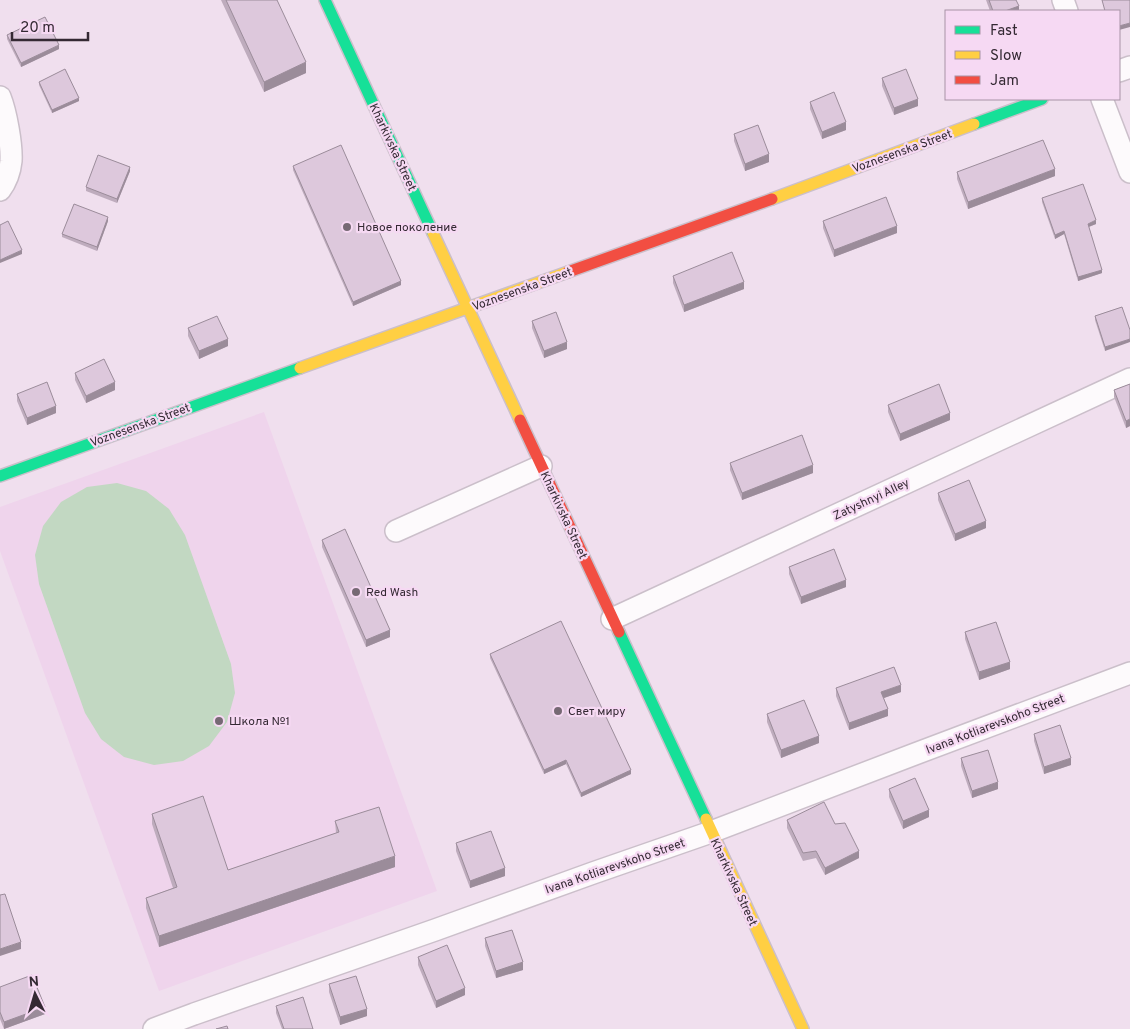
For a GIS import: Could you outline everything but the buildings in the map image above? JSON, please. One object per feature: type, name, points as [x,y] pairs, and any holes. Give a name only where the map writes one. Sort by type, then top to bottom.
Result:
[{"type":"street","name":"Kharkivska Street","points":[[325,0],[803,1029]]},
{"type":"street","points":[[0,97],[9,139],[11,160],[6,183],[0,190]]},
{"type":"street","name":"Voznesenska Street","points":[[0,476],[802,188],[1039,100]]},
{"type":"street","points":[[1102,100],[1130,172]]},
{"type":"street","name":"Zatyshnyi Alley","points":[[612,619],[1130,379]]},
{"type":"street","points":[[396,531],[541,466]]},
{"type":"street","name":"Ivana Kotliarevskoho Street","points":[[154,1029],[711,832],[1130,673]]},
{"type":"shaded area","name":"Школа №1","points":[[264,412],[437,891],[159,991],[0,551],[0,507]]},
{"type":"green space","points":[[117,483],[146,491],[169,509],[185,535],[231,664],[235,693],[227,722],[209,746],[183,761],[154,765],[124,757],[101,739],[85,713],[39,584],[35,555],[43,526],[61,502],[87,487]]},
{"type":"traffic: fast","points":[[325,0],[433,233]]},
{"type":"traffic: fast","points":[[974,124],[1039,100]]},
{"type":"traffic: fast","points":[[0,476],[300,368]]},
{"type":"traffic: fast","points":[[619,632],[706,819]]},
{"type":"traffic: slow","points":[[772,199],[974,124]]},
{"type":"traffic: slow","points":[[433,233],[520,420]]},
{"type":"traffic: slow","points":[[300,368],[568,272]]},
{"type":"traffic: slow","points":[[706,819],[803,1029]]},
{"type":"traffic: jam","points":[[568,272],[772,199]]},
{"type":"traffic: jam","points":[[520,420],[619,632]]},
{"type":"place","name":"Новое поколение","points":[[347,227]]},
{"type":"place","name":"Red Wash","points":[[356,592]]},
{"type":"place","name":"Свет миру","points":[[558,711]]},
{"type":"place","name":"Школа №1","points":[[219,721]]}]
